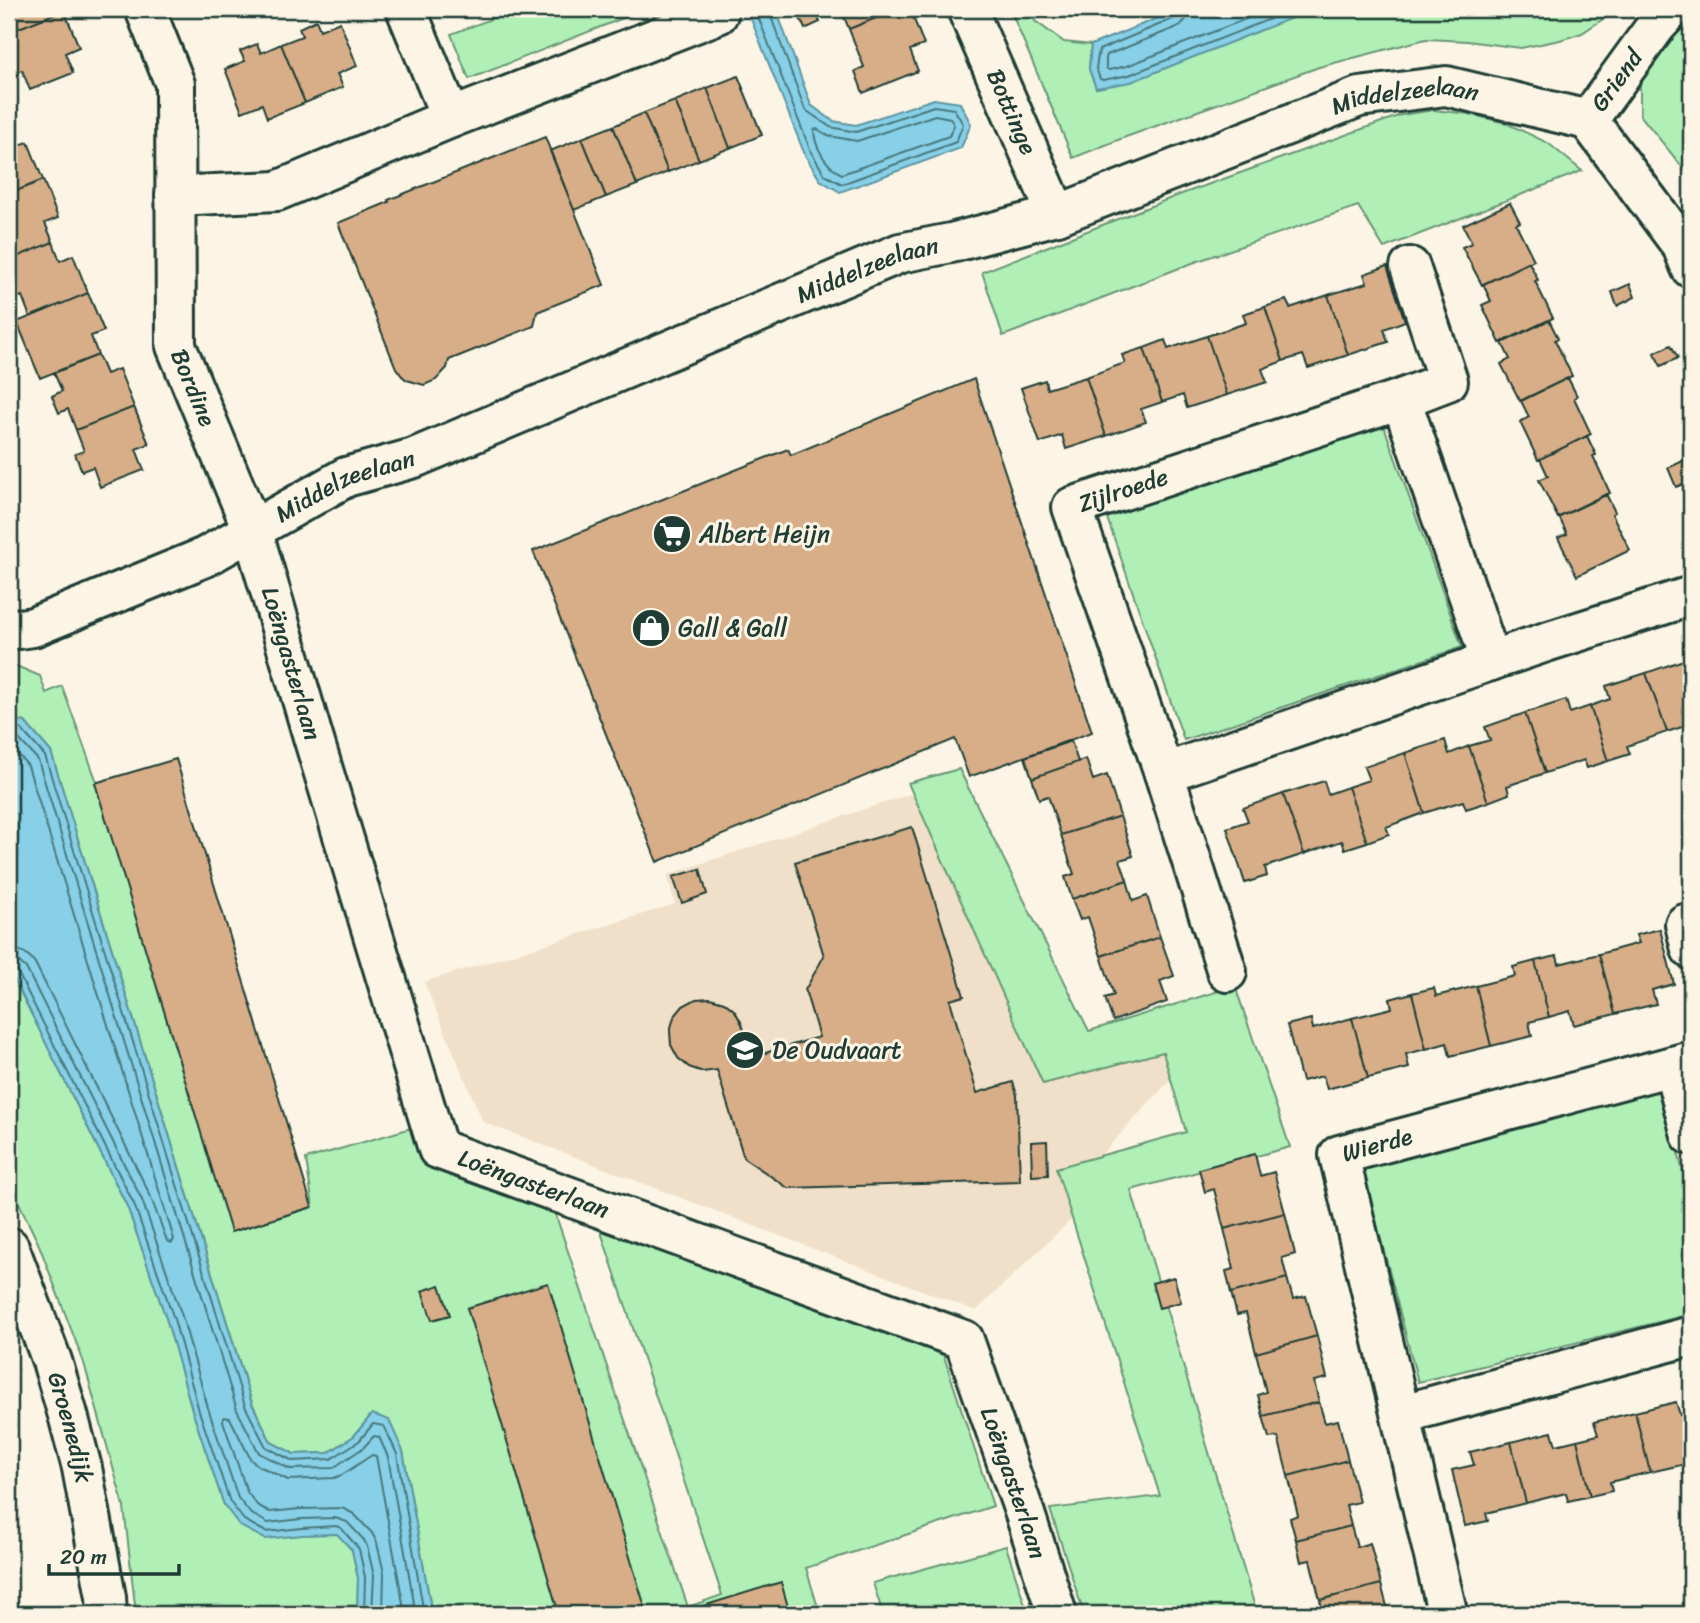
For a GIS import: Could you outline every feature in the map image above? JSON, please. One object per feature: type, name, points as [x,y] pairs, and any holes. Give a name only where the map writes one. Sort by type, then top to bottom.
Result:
[{"type":"street","name":"Bordine","points":[[145,9],[175,84],[176,346],[252,529]]},
{"type":"street","points":[[406,9],[451,118]]},
{"type":"street","name":"Bottinge","points":[[967,9],[1057,215]]},
{"type":"street","name":"Griend","points":[[1588,120],[1656,26],[1672,9]]},
{"type":"street","points":[[175,196],[277,191],[451,118],[718,14]]},
{"type":"street","name":"Middelzeelaan","points":[[9,628],[33,626],[205,557],[346,477],[414,458],[900,253],[951,243],[1057,215],[1359,97],[1446,86],[1588,120]]},
{"type":"street","points":[[1588,120],[1682,246],[1691,268]]},
{"type":"street","name":"Zijlroede","points":[[1227,972],[1164,773],[1072,507],[1401,399],[1448,381],[1410,267]]},
{"type":"street","points":[[1401,399],[1491,662]]},
{"type":"street","name":"Loëngasterlaan","points":[[252,529],[438,1149],[964,1340],[1025,1514],[1056,1614]]},
{"type":"street","points":[[1164,773],[1691,596]]},
{"type":"street","name":"Wierde","points":[[1446,1606],[1339,1155],[1682,1063],[1691,1135]]},
{"type":"street","name":"Groenedijk","points":[[9,1247],[52,1361],[82,1468],[107,1614]]},
{"type":"street","points":[[1402,1414],[1691,1336]]},
{"type":"shaded area","name":"De Oudvaart","points":[[928,788],[1091,1071],[1163,1052],[1171,1079],[1078,1180],[1076,1215],[976,1311],[483,1122],[424,982],[675,904],[667,875]]},
{"type":"green space","points":[[518,9],[646,9],[469,79],[451,34]]},
{"type":"green space","points":[[1010,9],[1030,9],[1035,21],[1064,42],[1091,45],[1089,69],[1096,88],[1131,81],[1314,9],[1614,9],[1582,33],[1521,48],[1426,39],[1319,67],[1073,158]]},
{"type":"green space","points":[[1682,9],[1691,9],[1691,178],[1640,115],[1640,79]]},
{"type":"green space","points":[[1434,110],[1469,114],[1506,123],[1548,143],[1582,171],[1384,248],[1358,206],[1195,262],[1003,336],[982,272],[1179,195],[1401,115]]},
{"type":"green space","points":[[1384,426],[1462,647],[1184,740],[1106,515]]},
{"type":"green space","points":[[9,663],[40,676],[46,693],[62,686],[98,785],[239,1230],[313,1207],[306,1159],[421,1125],[550,1198],[688,1607],[722,1595],[596,1217],[942,1350],[993,1506],[806,1568],[820,1614],[432,1614],[403,1451],[372,1414],[354,1436],[328,1453],[294,1454],[271,1442],[252,1403],[51,752],[25,722],[9,719]]},
{"type":"green space","points":[[959,769],[1089,1031],[1235,986],[1290,1147],[1131,1190],[1257,1614],[1084,1614],[1050,1509],[1160,1496],[1056,1168],[1186,1132],[1163,1052],[1043,1084],[908,783]]},
{"type":"green space","points":[[9,969],[127,1206],[167,1321],[193,1413],[224,1505],[302,1535],[337,1533],[352,1550],[358,1578],[357,1614],[136,1614],[124,1507],[84,1363],[39,1245],[9,1182]]},
{"type":"green space","points":[[1659,1082],[1691,1201],[1691,1314],[1418,1382],[1362,1167]]},
{"type":"green space","points":[[1006,1546],[1028,1614],[883,1614],[873,1583]]},
{"type":"water","points":[[747,9],[776,9],[811,105],[833,121],[856,125],[934,99],[960,103],[971,124],[961,148],[840,192],[820,180],[805,155]]},
{"type":"water","points":[[1180,9],[1314,9],[1131,82],[1096,88],[1089,69],[1091,45]]},
{"type":"water","points":[[9,719],[25,722],[51,752],[252,1404],[271,1442],[294,1454],[328,1453],[354,1436],[372,1414],[389,1420],[403,1451],[432,1614],[357,1614],[358,1578],[352,1550],[337,1534],[265,1539],[240,1526],[224,1505],[193,1413],[167,1321],[127,1206],[9,969]]},
{"type":"building","points":[[9,9],[63,9],[64,10],[9,32]]},
{"type":"building","points":[[796,9],[814,9],[820,22],[805,29]]},
{"type":"building","points":[[841,9],[898,9],[849,29]]},
{"type":"building","points":[[898,9],[910,9],[924,45],[910,50],[918,71],[863,93],[855,71],[864,67],[849,29]]},
{"type":"building","points":[[64,10],[79,47],[65,53],[73,73],[30,90],[22,70],[12,74],[9,67],[9,56],[13,54],[9,32]]},
{"type":"building","points":[[316,20],[320,30],[340,22],[357,66],[337,74],[343,87],[305,103],[281,44],[302,36],[299,28]]},
{"type":"building","points":[[257,44],[261,53],[281,44],[305,103],[267,118],[262,104],[242,112],[225,69],[245,61],[240,51]]},
{"type":"building","points":[[738,76],[762,135],[730,148],[707,88]]},
{"type":"building","points":[[707,88],[730,148],[699,160],[675,101]]},
{"type":"building","points":[[675,101],[699,160],[668,172],[644,113]]},
{"type":"building","points":[[644,113],[668,172],[637,185],[613,126]]},
{"type":"building","points":[[613,126],[637,185],[606,197],[582,138]]},
{"type":"building","points":[[9,134],[14,147],[28,142],[43,180],[9,194]]},
{"type":"building","points":[[545,137],[604,285],[537,312],[534,326],[449,360],[447,368],[436,380],[424,385],[407,380],[396,368],[338,223]]},
{"type":"building","points":[[582,138],[606,197],[574,210],[550,151]]},
{"type":"building","points":[[43,180],[58,218],[45,223],[53,242],[9,260],[9,194]]},
{"type":"building","points":[[1510,203],[1520,222],[1516,224],[1534,260],[1482,285],[1462,247],[1472,243],[1463,225]]},
{"type":"building","points":[[53,242],[60,261],[73,255],[88,293],[30,317],[22,296],[13,299],[9,281],[16,278],[9,260]]},
{"type":"building","points":[[1529,262],[1553,318],[1500,343],[1482,305],[1491,301],[1483,284]]},
{"type":"building","points":[[1387,266],[1405,321],[1384,329],[1388,342],[1348,355],[1328,295],[1367,283],[1364,274]]},
{"type":"building","points":[[1630,284],[1635,297],[1617,306],[1612,292]]},
{"type":"building","points":[[88,293],[104,331],[91,336],[98,355],[40,378],[17,322]]},
{"type":"building","points":[[1328,295],[1348,355],[1308,368],[1303,355],[1283,361],[1265,307],[1286,300],[1290,308]]},
{"type":"building","points":[[1265,307],[1283,361],[1262,369],[1267,382],[1227,395],[1207,336],[1246,323],[1243,314]]},
{"type":"building","points":[[1549,320],[1572,376],[1520,401],[1501,364],[1510,359],[1502,343]]},
{"type":"building","points":[[1207,336],[1227,395],[1187,408],[1183,395],[1162,402],[1144,348],[1165,340],[1168,349]]},
{"type":"building","points":[[1671,345],[1678,358],[1661,366],[1654,353]]},
{"type":"building","points":[[1144,348],[1162,402],[1141,409],[1146,422],[1106,436],[1086,377],[1125,363],[1122,355]]},
{"type":"building","points":[[98,355],[106,374],[119,369],[134,407],[76,430],[68,409],[59,413],[52,396],[62,391],[54,373]]},
{"type":"building","points":[[1086,377],[1106,436],[1066,449],[1062,435],[1040,443],[1021,388],[1045,380],[1047,389]]},
{"type":"building","points":[[1568,378],[1591,434],[1538,460],[1520,422],[1529,417],[1521,401]]},
{"type":"building","points":[[974,379],[1092,732],[969,777],[955,739],[657,862],[533,551],[788,449],[791,455]]},
{"type":"building","points":[[134,407],[149,444],[136,449],[144,470],[100,487],[93,467],[82,471],[75,454],[84,451],[76,430]]},
{"type":"building","points":[[1587,436],[1610,493],[1558,518],[1539,480],[1548,476],[1540,459]]},
{"type":"building","points":[[1691,457],[1691,481],[1676,487],[1668,468]]},
{"type":"building","points":[[1606,494],[1615,512],[1612,514],[1630,550],[1577,576],[1558,538],[1567,534],[1559,517]]},
{"type":"building","points":[[1686,659],[1691,672],[1691,724],[1667,732],[1646,673]]},
{"type":"building","points":[[1646,673],[1667,732],[1627,746],[1630,754],[1608,761],[1590,706],[1610,699],[1606,686]]},
{"type":"building","points":[[1566,700],[1570,713],[1590,706],[1608,761],[1587,768],[1584,760],[1545,773],[1525,713]]},
{"type":"building","points":[[1525,713],[1545,773],[1507,786],[1509,794],[1488,802],[1469,746],[1490,740],[1485,727]]},
{"type":"building","points":[[1445,740],[1449,754],[1469,746],[1488,802],[1466,809],[1463,801],[1424,813],[1405,753]]},
{"type":"building","points":[[1071,741],[1078,762],[1032,778],[1025,757]]},
{"type":"building","points":[[1405,753],[1424,813],[1386,827],[1389,834],[1367,842],[1348,787],[1369,780],[1364,767]]},
{"type":"building","points":[[176,759],[312,1207],[231,1232],[95,783]]},
{"type":"building","points":[[1086,759],[1093,780],[1107,775],[1120,816],[1061,835],[1048,796],[1039,799],[1032,778]]},
{"type":"building","points":[[1324,781],[1328,794],[1348,787],[1367,842],[1345,849],[1342,841],[1304,854],[1283,794]]},
{"type":"building","points":[[1283,794],[1304,854],[1265,867],[1267,876],[1245,883],[1227,828],[1248,821],[1243,808]]},
{"type":"building","points":[[1120,816],[1133,856],[1120,860],[1127,880],[1072,899],[1065,877],[1074,874],[1061,835]]},
{"type":"building","points":[[912,827],[964,996],[950,1000],[977,1093],[1013,1082],[1017,1095],[1020,1181],[788,1188],[744,1158],[717,1070],[703,1072],[689,1067],[678,1058],[671,1045],[670,1031],[674,1017],[683,1006],[696,999],[710,998],[724,1002],[735,1011],[742,1024],[752,1057],[819,1037],[805,990],[824,956],[795,862]]},
{"type":"building","points":[[700,869],[707,894],[682,903],[673,877]]},
{"type":"building","points":[[1127,880],[1133,901],[1147,896],[1160,937],[1101,956],[1088,917],[1080,920],[1072,899]]},
{"type":"building","points":[[1660,929],[1674,984],[1652,990],[1656,1004],[1615,1014],[1599,954],[1639,943],[1636,935]]},
{"type":"building","points":[[1160,937],[1174,976],[1160,981],[1167,1002],[1113,1021],[1105,998],[1114,995],[1101,956]]},
{"type":"building","points":[[1599,954],[1615,1014],[1574,1025],[1570,1011],[1549,1017],[1535,961],[1557,956],[1559,964]]},
{"type":"building","points":[[1535,961],[1549,1017],[1529,1022],[1532,1036],[1491,1046],[1476,986],[1515,976],[1513,967]]},
{"type":"building","points":[[1476,986],[1491,1046],[1450,1056],[1447,1043],[1426,1049],[1412,993],[1434,988],[1436,996]]},
{"type":"building","points":[[1412,993],[1426,1049],[1406,1054],[1409,1068],[1368,1078],[1352,1018],[1392,1008],[1390,999]]},
{"type":"building","points":[[1352,1018],[1368,1078],[1327,1089],[1323,1076],[1302,1081],[1287,1025],[1311,1019],[1313,1029]]},
{"type":"building","points":[[1047,1141],[1048,1175],[1032,1176],[1031,1142]]},
{"type":"building","points":[[1255,1154],[1260,1176],[1274,1172],[1285,1213],[1224,1229],[1214,1189],[1205,1192],[1199,1169]]},
{"type":"building","points":[[1285,1213],[1295,1254],[1282,1258],[1287,1278],[1231,1293],[1226,1271],[1234,1269],[1224,1229]]},
{"type":"building","points":[[1174,1277],[1181,1302],[1159,1308],[1152,1283]]},
{"type":"building","points":[[1287,1278],[1293,1299],[1306,1296],[1317,1336],[1256,1353],[1246,1313],[1237,1315],[1231,1293]]},
{"type":"building","points":[[548,1283],[647,1614],[559,1614],[467,1308]]},
{"type":"building","points":[[440,1285],[450,1315],[432,1320],[422,1291]]},
{"type":"building","points":[[1317,1336],[1327,1378],[1314,1381],[1319,1402],[1263,1416],[1258,1395],[1266,1392],[1256,1353]]},
{"type":"building","points":[[1319,1402],[1325,1423],[1338,1420],[1348,1460],[1288,1476],[1278,1437],[1269,1438],[1263,1416]]},
{"type":"building","points":[[1676,1402],[1680,1415],[1691,1413],[1691,1470],[1690,1463],[1650,1472],[1635,1412]]},
{"type":"building","points":[[1635,1412],[1650,1472],[1610,1482],[1612,1491],[1590,1496],[1577,1440],[1598,1435],[1594,1422]]},
{"type":"building","points":[[1552,1432],[1556,1445],[1577,1440],[1590,1496],[1568,1501],[1566,1493],[1526,1503],[1511,1442]]},
{"type":"building","points":[[1511,1442],[1526,1503],[1486,1513],[1488,1521],[1465,1526],[1452,1470],[1474,1465],[1470,1452]]},
{"type":"building","points":[[1348,1460],[1359,1502],[1346,1505],[1351,1526],[1296,1540],[1290,1518],[1298,1515],[1288,1476]]},
{"type":"building","points":[[1351,1526],[1357,1547],[1370,1543],[1381,1584],[1320,1600],[1310,1560],[1301,1562],[1296,1540]]},
{"type":"building","points":[[781,1582],[790,1614],[702,1614],[700,1607]]},
{"type":"building","points":[[1381,1584],[1389,1614],[1324,1614],[1320,1600]]},
{"type":"place","name":"Albert Heijn","points":[[672,534]]},
{"type":"place","name":"Gall & Gall","points":[[651,628]]},
{"type":"place","name":"De Oudvaart","points":[[745,1050]]}]
